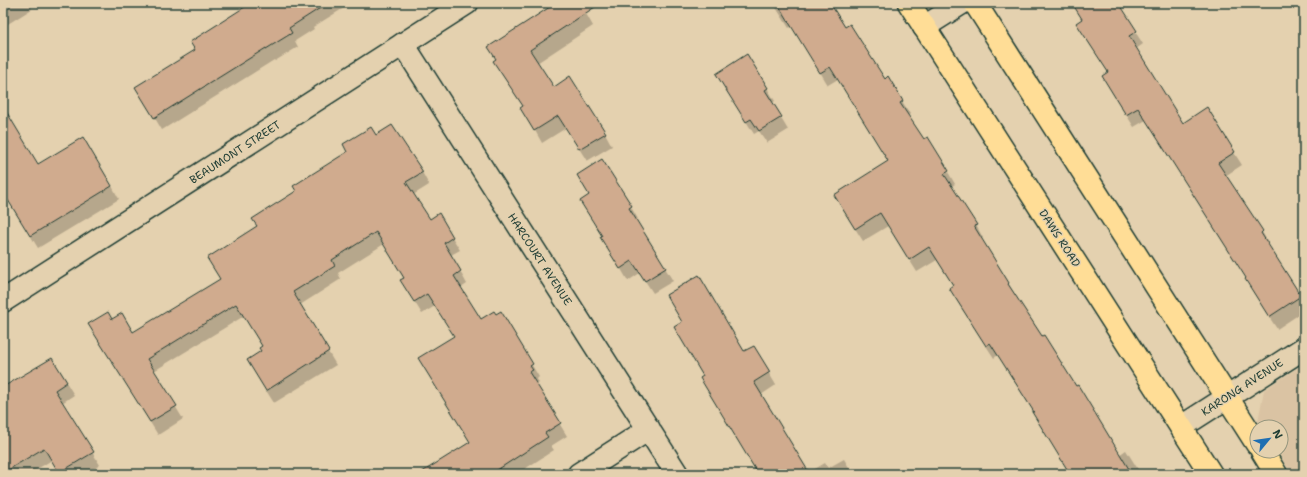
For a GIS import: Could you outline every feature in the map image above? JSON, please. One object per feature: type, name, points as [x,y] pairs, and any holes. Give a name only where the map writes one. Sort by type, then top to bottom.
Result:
[{"type":"main road","name":"DAWS ROAD","points":[[909,3],[1211,474]]},
{"type":"main road","points":[[975,3],[1249,431]]},
{"type":"main road","points":[[1267,459],[1276,474]]},
{"type":"street","name":"BEAUMONT STREET","points":[[3,300],[467,3]]},
{"type":"street","points":[[924,27],[962,3]]},
{"type":"street","name":"HARCOURT AVENUE","points":[[403,44],[678,474]]},
{"type":"street","name":"KARONG AVENUE","points":[[1181,427],[1304,348]]},
{"type":"street","points":[[578,474],[649,429]]},
{"type":"shaded area","points":[[1304,364],[1304,474],[1292,474],[1282,459],[1289,459],[1289,419],[1258,419],[1264,390]]},
{"type":"building","points":[[251,3],[328,3],[289,28],[292,33],[154,118],[135,87],[195,50],[190,42]]},
{"type":"building","points":[[556,3],[601,3],[530,50],[554,87],[570,76],[606,133],[579,149],[558,116],[534,131],[520,108],[523,106],[493,61],[496,59],[488,47]]},
{"type":"building","points":[[777,3],[830,3],[845,27],[850,24],[885,79],[888,76],[903,101],[900,103],[924,139],[928,137],[949,171],[944,174],[977,225],[974,226],[1009,283],[1008,284],[1042,336],[1044,335],[1076,386],[1078,385],[1132,474],[1070,474],[1032,412],[1034,412],[990,343],[986,346],[949,288],[953,285],[929,247],[909,260],[880,213],[855,229],[834,195],[888,161],[830,67],[820,73]]},
{"type":"building","points":[[1072,3],[1119,3],[1137,31],[1129,36],[1183,123],[1207,107],[1235,152],[1218,163],[1263,231],[1261,233],[1301,296],[1269,317],[1245,279],[1246,278],[1138,108],[1126,115],[1102,76],[1108,72],[1076,23],[1082,19]]},
{"type":"building","points":[[747,54],[768,88],[765,90],[782,117],[759,131],[751,119],[746,122],[716,74]]},
{"type":"building","points":[[3,106],[38,164],[83,137],[112,186],[30,236],[3,192]]},
{"type":"building","points":[[392,125],[423,172],[406,182],[430,219],[439,213],[453,237],[444,243],[461,271],[454,276],[481,319],[494,311],[496,314],[501,311],[533,364],[530,366],[533,370],[529,372],[561,423],[545,433],[548,437],[491,474],[419,474],[470,442],[418,358],[454,336],[427,294],[414,302],[400,280],[404,278],[376,232],[332,260],[335,266],[293,292],[329,351],[266,391],[247,360],[261,351],[259,348],[262,346],[236,304],[147,359],[177,406],[150,422],[88,324],[108,312],[112,319],[122,313],[133,332],[220,279],[207,258],[257,226],[252,219],[296,191],[293,186],[347,152],[343,144],[371,127],[376,135]]},
{"type":"building","points":[[602,159],[632,206],[629,208],[666,268],[645,281],[632,261],[620,269],[600,237],[602,236],[580,201],[589,195],[577,175]]},
{"type":"building","points":[[699,275],[744,351],[754,346],[770,372],[754,382],[810,474],[758,474],[700,378],[703,376],[674,327],[682,322],[666,295]]},
{"type":"building","points":[[52,358],[67,382],[55,390],[94,452],[59,473],[44,448],[3,473],[3,387]]}]
